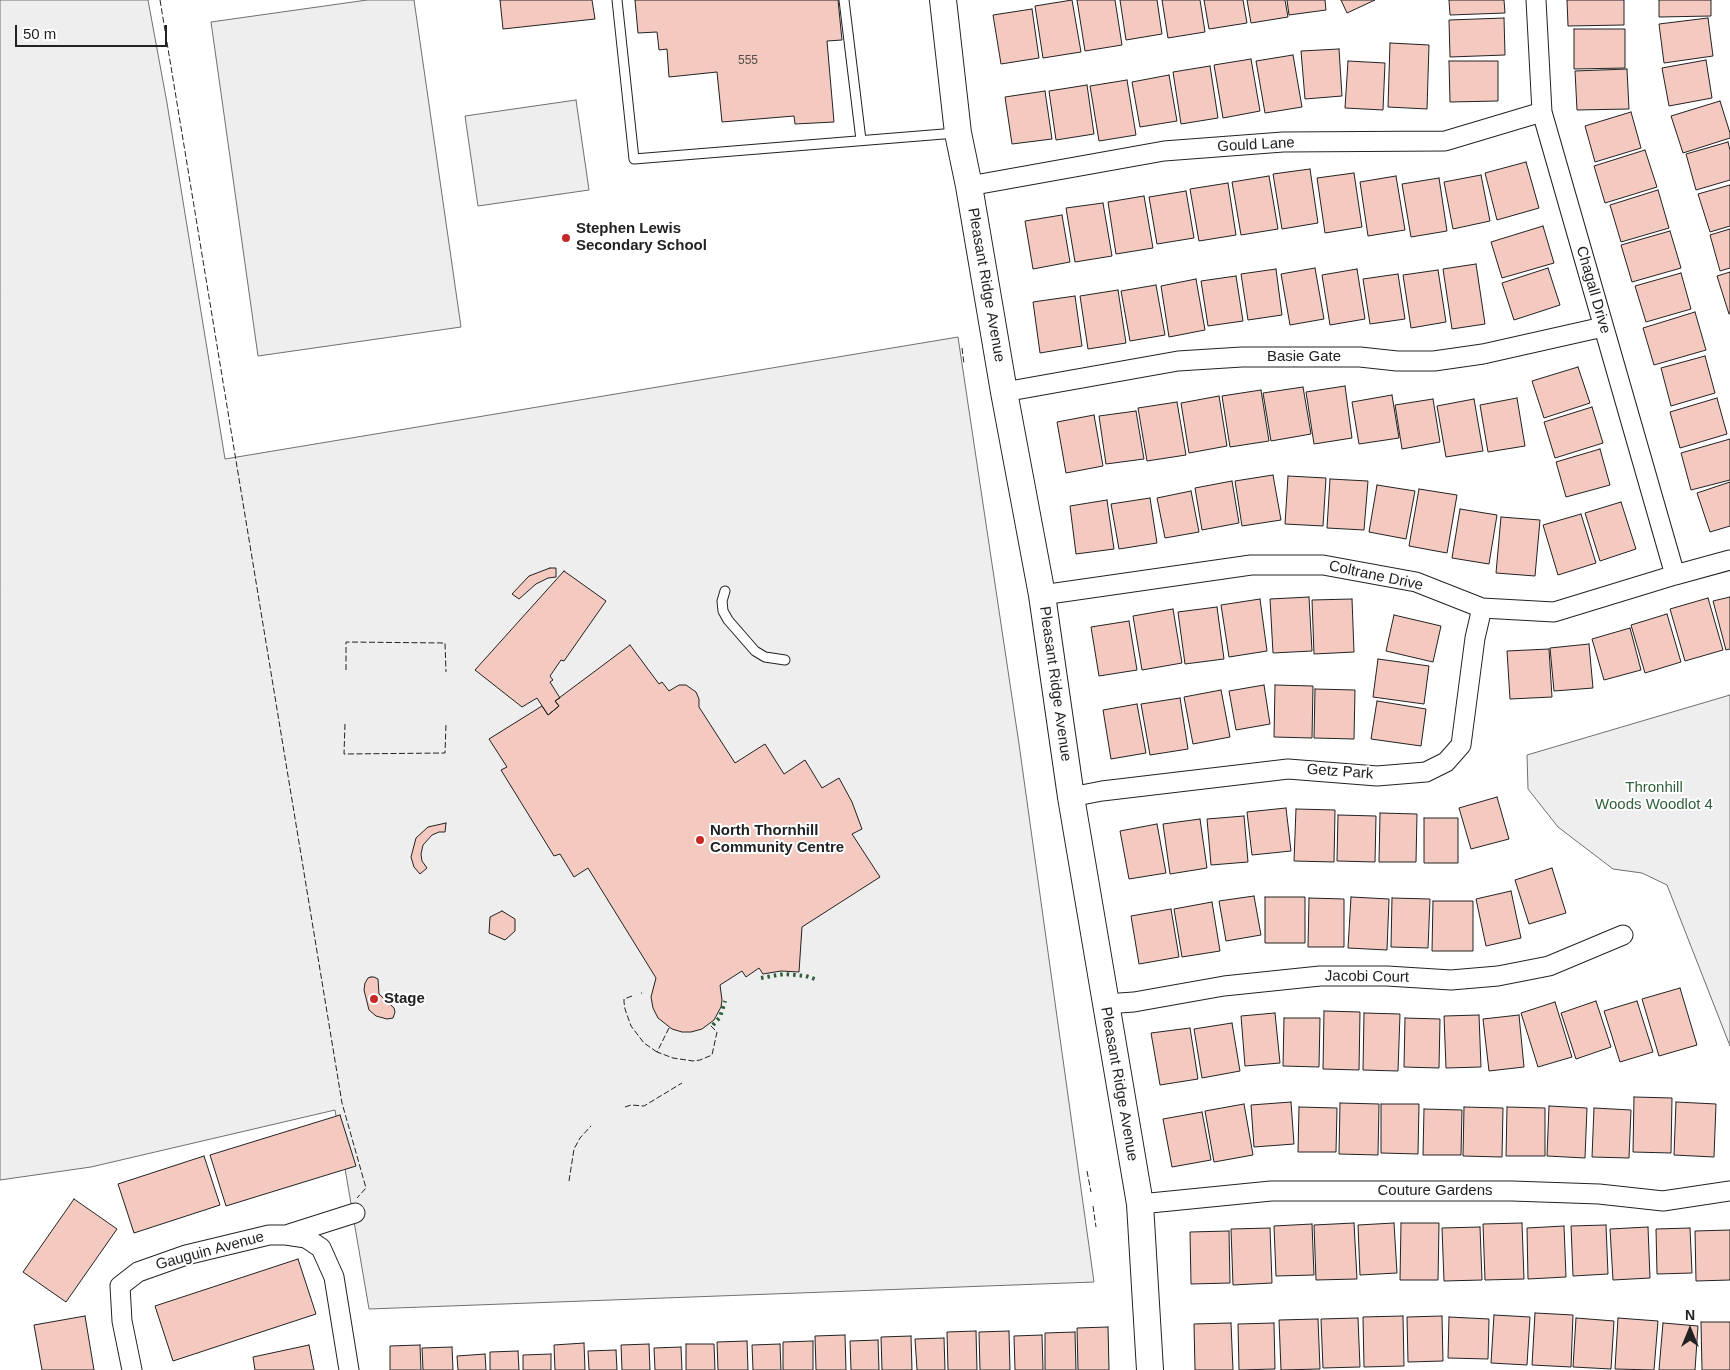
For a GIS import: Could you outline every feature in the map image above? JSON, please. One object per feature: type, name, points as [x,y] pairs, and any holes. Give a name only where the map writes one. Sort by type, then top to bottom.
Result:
[{"type":"street","name":"Pleasant Ridge Avenue","points":[[943,0],[958,132],[1042,595],[1105,1004],[1140,1204],[1150,1370]]},
{"type":"street","name":"Chagall Drive","points":[[1536,0],[1542,112],[1675,575]]},
{"type":"street","name":"Gould Lane","points":[[969,186],[1164,151],[1283,142],[1445,141],[1542,112]]},
{"type":"street","name":"Basie Gate","points":[[1004,392],[1178,361],[1242,357],[1360,357],[1397,361],[1434,361],[1483,354],[1604,327]]},
{"type":"street","name":"Coltrane Drive","points":[[1042,595],[1252,565],[1323,565],[1416,582],[1482,608],[1554,612],[1730,560]]},
{"type":"street","name":"Getz Park","points":[[1072,797],[1102,791],[1288,769],[1377,776],[1426,772],[1446,762],[1461,745],[1482,608]]},
{"type":"street","name":"Jacobi Court","points":[[1105,1004],[1134,1002],[1224,986],[1320,976],[1387,976],[1451,980],[1498,976],[1549,966],[1623,936]]},
{"type":"street","name":"Couture Gardens","points":[[1140,1204],[1271,1190],[1512,1190],[1598,1194],[1662,1201],[1730,1191]]},
{"type":"street","points":[[286,1235],[355,1213]]},
{"type":"street","name":"Gauguin Avenue","points":[[132,1370],[122,1321],[120,1286],[138,1272],[186,1255],[269,1235],[306,1238],[321,1248],[334,1277],[349,1370]]},
{"type":"lane","points":[[617,0],[634,159],[958,132]]},
{"type":"lane","points":[[844,0],[860,140]]},
{"type":"lane","points":[[725,591],[722,601],[723,611],[755,652],[765,657],[785,660]]},
{"type":"green space","points":[[0,0],[148,0],[167,103],[225,459],[958,337],[1019,744],[1094,1282],[369,1309],[335,1110],[91,1167],[0,1180]]},
{"type":"green space","points":[[367,0],[414,0],[461,327],[258,356],[211,22]]},
{"type":"green space","points":[[576,100],[589,190],[478,206],[465,116]]},
{"type":"green space","name":"Thronhill Woods Woodlot 4","points":[[1730,695],[1730,1046],[1667,885],[1642,873],[1613,869],[1558,827],[1528,789],[1527,755]]},
{"type":"building","points":[[500,0],[592,0],[595,19],[503,29]]},
{"type":"building","points":[[635,0],[838,0],[842,40],[827,41],[834,122],[795,124],[794,116],[722,122],[717,72],[669,77],[667,49],[659,50],[657,32],[638,33]]},
{"type":"building","points":[[1072,0],[1081,52],[1043,58],[1035,6]]},
{"type":"building","points":[[1077,0],[1115,0],[1122,45],[1085,51]]},
{"type":"building","points":[[1120,0],[1157,0],[1162,34],[1126,40]]},
{"type":"building","points":[[1162,0],[1200,0],[1205,32],[1168,38]]},
{"type":"building","points":[[1204,0],[1243,0],[1247,23],[1209,29]]},
{"type":"building","points":[[1247,0],[1285,0],[1288,17],[1251,23]]},
{"type":"building","points":[[1287,0],[1325,0],[1326,10],[1289,15]]},
{"type":"building","points":[[1341,0],[1375,0],[1347,13]]},
{"type":"building","points":[[1449,0],[1504,0],[1505,13],[1450,15]]},
{"type":"building","points":[[1567,0],[1624,0],[1624,25],[1568,26]]},
{"type":"building","points":[[1659,0],[1711,0],[1711,16],[1659,17]]},
{"type":"building","points":[[1032,9],[1039,58],[1001,64],[993,15]]},
{"type":"building","points":[[1504,18],[1505,55],[1450,57],[1449,20]]},
{"type":"building","points":[[1708,18],[1713,56],[1664,63],[1659,24]]},
{"type":"building","points":[[1574,29],[1625,29],[1625,68],[1574,69]]},
{"type":"building","points":[[1390,43],[1429,45],[1427,109],[1388,107]]},
{"type":"building","points":[[1339,49],[1342,96],[1305,99],[1301,51]]},
{"type":"building","points":[[1293,55],[1302,107],[1265,113],[1256,61]]},
{"type":"building","points":[[1251,59],[1260,111],[1223,118],[1214,65]]},
{"type":"building","points":[[1706,60],[1712,98],[1669,106],[1662,68]]},
{"type":"building","points":[[1348,61],[1385,63],[1383,110],[1345,108]]},
{"type":"building","points":[[1449,61],[1498,61],[1498,101],[1450,102]]},
{"type":"building","points":[[1210,66],[1218,118],[1181,124],[1173,72]]},
{"type":"building","points":[[1627,69],[1629,109],[1577,110],[1575,71]]},
{"type":"building","points":[[1169,75],[1177,121],[1140,127],[1132,82]]},
{"type":"building","points":[[1127,80],[1136,135],[1099,141],[1090,86]]},
{"type":"building","points":[[1087,85],[1094,134],[1056,140],[1049,91]]},
{"type":"building","points":[[1045,91],[1052,139],[1012,144],[1005,97]]},
{"type":"building","points":[[1720,101],[1730,138],[1683,153],[1671,116]]},
{"type":"building","points":[[1631,112],[1641,148],[1595,162],[1585,126]]},
{"type":"building","points":[[1728,142],[1730,150],[1730,180],[1696,190],[1686,154]]},
{"type":"building","points":[[1645,150],[1657,187],[1605,203],[1594,166]]},
{"type":"building","points":[[1526,162],[1539,208],[1497,220],[1485,173]]},
{"type":"building","points":[[1310,169],[1318,223],[1282,229],[1273,174]]},
{"type":"building","points":[[1354,173],[1362,227],[1325,233],[1317,178]]},
{"type":"building","points":[[1481,175],[1490,221],[1453,229],[1444,182]]},
{"type":"building","points":[[1269,176],[1278,229],[1241,235],[1232,182]]},
{"type":"building","points":[[1396,176],[1405,230],[1368,236],[1360,182]]},
{"type":"building","points":[[1439,178],[1447,231],[1411,237],[1402,184]]},
{"type":"building","points":[[1228,183],[1236,235],[1199,241],[1190,189]]},
{"type":"building","points":[[1730,185],[1730,226],[1710,232],[1698,194]]},
{"type":"building","points":[[1658,190],[1669,228],[1621,242],[1610,205]]},
{"type":"building","points":[[1186,191],[1194,238],[1157,244],[1149,197]]},
{"type":"building","points":[[1144,196],[1153,248],[1116,254],[1108,202]]},
{"type":"building","points":[[1103,203],[1112,256],[1075,262],[1066,208]]},
{"type":"building","points":[[1062,215],[1070,262],[1033,269],[1025,221]]},
{"type":"building","points":[[1543,226],[1554,263],[1502,278],[1491,242]]},
{"type":"building","points":[[1730,229],[1730,268],[1720,271],[1710,235]]},
{"type":"building","points":[[1670,231],[1681,268],[1632,282],[1621,245]]},
{"type":"building","points":[[1476,264],[1485,324],[1452,329],[1443,269]]},
{"type":"building","points":[[1315,268],[1324,319],[1290,325],[1281,274]]},
{"type":"building","points":[[1548,268],[1560,305],[1514,320],[1502,283]]},
{"type":"building","points":[[1276,269],[1282,315],[1248,320],[1241,274]]},
{"type":"building","points":[[1357,269],[1365,319],[1330,325],[1322,275]]},
{"type":"building","points":[[1438,270],[1446,322],[1411,328],[1403,275]]},
{"type":"building","points":[[1730,272],[1730,314],[1729,314],[1717,276]]},
{"type":"building","points":[[1681,273],[1691,309],[1646,322],[1635,286]]},
{"type":"building","points":[[1398,274],[1405,319],[1370,324],[1363,279]]},
{"type":"building","points":[[1236,276],[1243,321],[1208,326],[1201,281]]},
{"type":"building","points":[[1196,279],[1205,330],[1169,337],[1161,286]]},
{"type":"building","points":[[1156,285],[1165,335],[1130,341],[1121,291]]},
{"type":"building","points":[[1118,290],[1126,343],[1088,349],[1080,296]]},
{"type":"building","points":[[1075,296],[1082,346],[1040,353],[1033,302]]},
{"type":"building","points":[[1695,312],[1706,350],[1654,365],[1643,328]]},
{"type":"building","points":[[1705,356],[1715,393],[1671,406],[1661,368]]},
{"type":"building","points":[[1578,367],[1590,403],[1544,418],[1532,381]]},
{"type":"building","points":[[1345,386],[1352,438],[1314,444],[1306,392]]},
{"type":"building","points":[[1303,387],[1311,434],[1271,441],[1263,393]]},
{"type":"building","points":[[1261,390],[1269,441],[1230,447],[1222,396]]},
{"type":"building","points":[[1392,395],[1399,438],[1359,444],[1352,402]]},
{"type":"building","points":[[1219,396],[1227,446],[1189,453],[1181,403]]},
{"type":"building","points":[[1517,398],[1525,446],[1488,452],[1480,405]]},
{"type":"building","points":[[1717,398],[1727,434],[1680,448],[1670,412]]},
{"type":"building","points":[[1433,399],[1440,442],[1402,449],[1395,405]]},
{"type":"building","points":[[1474,399],[1483,451],[1446,457],[1437,406]]},
{"type":"building","points":[[1177,402],[1186,455],[1147,461],[1138,408]]},
{"type":"building","points":[[1592,407],[1603,443],[1555,458],[1544,422]]},
{"type":"building","points":[[1136,411],[1144,459],[1106,464],[1099,416]]},
{"type":"building","points":[[1094,415],[1103,466],[1066,473],[1057,422]]},
{"type":"building","points":[[1730,439],[1730,480],[1691,490],[1681,453]]},
{"type":"building","points":[[1600,449],[1610,485],[1566,497],[1556,462]]},
{"type":"building","points":[[1273,475],[1281,520],[1242,526],[1235,481]]},
{"type":"building","points":[[1288,476],[1326,478],[1323,526],[1285,524]]},
{"type":"building","points":[[1330,479],[1368,481],[1364,530],[1327,528]]},
{"type":"building","points":[[1232,481],[1239,523],[1202,530],[1195,488]]},
{"type":"building","points":[[1730,482],[1730,526],[1710,532],[1697,493]]},
{"type":"building","points":[[1377,485],[1415,491],[1406,539],[1369,532]]},
{"type":"building","points":[[1419,489],[1457,495],[1447,553],[1409,546]]},
{"type":"building","points":[[1191,491],[1199,532],[1165,538],[1157,498]]},
{"type":"building","points":[[1150,498],[1157,543],[1119,549],[1111,504]]},
{"type":"building","points":[[1107,500],[1114,549],[1076,554],[1070,506]]},
{"type":"building","points":[[1621,502],[1636,549],[1600,561],[1585,513]]},
{"type":"building","points":[[1460,509],[1497,515],[1489,564],[1452,558]]},
{"type":"building","points":[[1581,514],[1596,563],[1558,575],[1543,525]]},
{"type":"building","points":[[1501,517],[1540,520],[1535,576],[1496,573]]},
{"type":"building","points":[[550,568],[556,568],[556,577],[548,578],[536,584],[519,599],[512,594],[529,576]]},
{"type":"building","points":[[564,571],[606,601],[564,661],[561,660],[550,676],[553,680],[550,682],[560,698],[555,701],[559,706],[548,715],[537,698],[522,707],[475,670]]},
{"type":"building","points":[[1309,597],[1312,651],[1273,653],[1270,599]]},
{"type":"building","points":[[1730,597],[1730,649],[1726,650],[1713,601]]},
{"type":"building","points":[[1708,598],[1723,650],[1685,661],[1670,609]]},
{"type":"building","points":[[1260,599],[1267,651],[1229,657],[1221,605]]},
{"type":"building","points":[[1352,599],[1354,652],[1314,654],[1312,600]]},
{"type":"building","points":[[1217,607],[1224,659],[1185,664],[1178,612]]},
{"type":"building","points":[[1173,609],[1182,663],[1142,670],[1133,616]]},
{"type":"building","points":[[1667,614],[1681,662],[1645,673],[1631,625]]},
{"type":"building","points":[[1394,615],[1441,626],[1433,662],[1386,651]]},
{"type":"building","points":[[1129,621],[1137,670],[1099,676],[1091,627]]},
{"type":"building","points":[[1630,628],[1641,670],[1604,680],[1592,639]]},
{"type":"building","points":[[1589,644],[1593,688],[1554,691],[1550,648]]},
{"type":"building","name":"North Thornhill Community Centre","points":[[630,645],[659,684],[662,682],[669,691],[679,685],[686,685],[696,692],[699,699],[699,707],[735,763],[765,744],[784,774],[805,760],[822,788],[839,778],[852,802],[862,829],[852,834],[880,877],[802,927],[799,972],[781,971],[763,974],[759,968],[746,977],[742,971],[720,985],[721,1007],[714,1020],[702,1029],[691,1032],[672,1029],[658,1018],[653,1008],[651,997],[656,978],[588,868],[574,877],[560,854],[554,856],[501,770],[507,767],[489,739],[542,706],[548,715],[559,706],[555,701]]},
{"type":"building","points":[[1549,649],[1552,697],[1510,699],[1507,651]]},
{"type":"building","points":[[1378,659],[1429,666],[1424,704],[1373,697]]},
{"type":"building","points":[[1264,685],[1270,724],[1236,730],[1229,691]]},
{"type":"building","points":[[1275,685],[1313,686],[1312,738],[1274,737]]},
{"type":"building","points":[[1315,689],[1355,690],[1354,739],[1314,738]]},
{"type":"building","points":[[1221,690],[1230,737],[1193,744],[1184,697]]},
{"type":"building","points":[[1180,698],[1188,749],[1150,755],[1141,704]]},
{"type":"building","points":[[1377,701],[1426,709],[1421,746],[1371,739]]},
{"type":"building","points":[[1137,704],[1146,753],[1111,759],[1103,710]]},
{"type":"building","points":[[1497,797],[1509,839],[1471,849],[1459,808]]},
{"type":"building","points":[[1286,808],[1291,851],[1252,855],[1247,812]]},
{"type":"building","points":[[1296,809],[1335,810],[1334,862],[1294,861]]},
{"type":"building","points":[[1380,813],[1417,814],[1416,862],[1379,862]]},
{"type":"building","points":[[1338,815],[1376,816],[1375,862],[1337,861]]},
{"type":"building","points":[[1244,816],[1248,862],[1211,865],[1207,819]]},
{"type":"building","points":[[1424,818],[1458,818],[1458,863],[1424,863]]},
{"type":"building","points":[[1200,819],[1207,868],[1170,874],[1163,824]]},
{"type":"building","points":[[446,823],[445,832],[432,835],[423,845],[422,861],[427,868],[420,874],[414,867],[411,857],[416,838],[428,827]]},
{"type":"building","points":[[1157,824],[1166,873],[1129,879],[1120,831]]},
{"type":"building","points":[[1552,868],[1566,913],[1529,924],[1515,880]]},
{"type":"building","points":[[1511,891],[1521,938],[1486,946],[1476,899]]},
{"type":"building","points":[[1254,896],[1261,935],[1226,941],[1219,901]]},
{"type":"building","points":[[1265,897],[1305,897],[1305,943],[1265,943]]},
{"type":"building","points":[[1351,897],[1389,899],[1387,950],[1348,948]]},
{"type":"building","points":[[1309,898],[1344,899],[1344,947],[1308,947]]},
{"type":"building","points":[[1392,898],[1430,899],[1428,948],[1391,947]]},
{"type":"building","points":[[1433,901],[1473,901],[1473,951],[1432,951]]},
{"type":"building","points":[[1212,902],[1220,951],[1182,957],[1174,909]]},
{"type":"building","points":[[1171,909],[1179,957],[1139,964],[1131,916]]},
{"type":"building","points":[[502,911],[515,919],[515,931],[505,940],[489,933],[490,917]]},
{"type":"building","name":"Stage","points":[[371,977],[378,979],[379,994],[394,1008],[393,1018],[387,1019],[376,1016],[369,1010],[364,990],[365,983]]},
{"type":"building","points":[[1680,988],[1697,1045],[1659,1056],[1642,999]]},
{"type":"building","points":[[1596,1001],[1611,1047],[1576,1059],[1561,1013]]},
{"type":"building","points":[[1637,1001],[1653,1052],[1620,1062],[1604,1011]]},
{"type":"building","points":[[1555,1002],[1572,1057],[1538,1067],[1521,1013]]},
{"type":"building","points":[[1324,1011],[1360,1012],[1359,1070],[1323,1069]]},
{"type":"building","points":[[1275,1013],[1280,1063],[1245,1066],[1241,1016]]},
{"type":"building","points":[[1364,1013],[1400,1014],[1398,1071],[1363,1070]]},
{"type":"building","points":[[1479,1015],[1481,1067],[1446,1068],[1444,1016]]},
{"type":"building","points":[[1519,1015],[1524,1067],[1489,1071],[1483,1019]]},
{"type":"building","points":[[1284,1018],[1320,1018],[1319,1067],[1283,1066]]},
{"type":"building","points":[[1405,1018],[1440,1019],[1439,1068],[1404,1067]]},
{"type":"building","points":[[1232,1023],[1240,1071],[1202,1078],[1194,1029]]},
{"type":"building","points":[[1190,1028],[1198,1079],[1160,1085],[1151,1033]]},
{"type":"building","points":[[1634,1097],[1672,1098],[1671,1153],[1633,1152]]},
{"type":"building","points":[[1291,1102],[1294,1144],[1254,1147],[1251,1105]]},
{"type":"building","points":[[1676,1102],[1716,1104],[1714,1157],[1674,1155]]},
{"type":"building","points":[[1340,1103],[1379,1104],[1378,1155],[1339,1154]]},
{"type":"building","points":[[1244,1104],[1253,1155],[1214,1162],[1205,1111]]},
{"type":"building","points":[[1381,1104],[1419,1104],[1418,1154],[1381,1153]]},
{"type":"building","points":[[1549,1106],[1587,1108],[1585,1158],[1547,1156]]},
{"type":"building","points":[[1299,1107],[1337,1108],[1336,1152],[1298,1152]]},
{"type":"building","points":[[1464,1107],[1503,1108],[1502,1157],[1463,1156]]},
{"type":"building","points":[[1507,1107],[1545,1108],[1545,1156],[1506,1156]]},
{"type":"building","points":[[1594,1108],[1631,1110],[1629,1158],[1592,1157]]},
{"type":"building","points":[[1424,1109],[1462,1110],[1461,1155],[1423,1155]]},
{"type":"building","points":[[1202,1112],[1211,1160],[1172,1167],[1163,1119]]},
{"type":"building","points":[[340,1115],[356,1166],[226,1206],[210,1155]]},
{"type":"building","points":[[204,1156],[220,1205],[134,1233],[118,1184]]},
{"type":"building","points":[[74,1199],[117,1229],[66,1302],[23,1272]]},
{"type":"building","points":[[1354,1223],[1357,1279],[1316,1280],[1314,1225]]},
{"type":"building","points":[[1394,1223],[1397,1273],[1360,1275],[1358,1225]]},
{"type":"building","points":[[1401,1223],[1439,1223],[1438,1280],[1400,1280]]},
{"type":"building","points":[[1522,1223],[1524,1279],[1485,1280],[1483,1224]]},
{"type":"building","points":[[1312,1224],[1314,1275],[1276,1276],[1274,1226]]},
{"type":"building","points":[[1606,1225],[1608,1274],[1573,1276],[1571,1226]]},
{"type":"building","points":[[1564,1226],[1566,1277],[1528,1279],[1527,1228]]},
{"type":"building","points":[[1480,1227],[1482,1280],[1444,1281],[1442,1228]]},
{"type":"building","points":[[1648,1227],[1650,1278],[1613,1280],[1610,1229]]},
{"type":"building","points":[[1270,1228],[1272,1283],[1233,1285],[1231,1229]]},
{"type":"building","points":[[1690,1228],[1692,1273],[1657,1274],[1656,1229]]},
{"type":"building","points":[[1730,1230],[1730,1280],[1696,1281],[1695,1231]]},
{"type":"building","points":[[1229,1231],[1230,1283],[1191,1284],[1190,1232]]},
{"type":"building","points":[[298,1259],[316,1314],[173,1361],[155,1306]]},
{"type":"building","points":[[1535,1313],[1573,1315],[1571,1367],[1532,1365]]},
{"type":"building","points":[[1494,1315],[1530,1317],[1527,1365],[1491,1363]]},
{"type":"building","points":[[85,1316],[94,1370],[42,1370],[34,1325]]},
{"type":"building","points":[[1403,1316],[1404,1366],[1364,1367],[1363,1317]]},
{"type":"building","points":[[1442,1316],[1443,1361],[1408,1362],[1407,1317]]},
{"type":"building","points":[[1449,1317],[1489,1319],[1488,1359],[1448,1358]]},
{"type":"building","points":[[1358,1318],[1360,1367],[1323,1368],[1321,1319]]},
{"type":"building","points":[[1576,1318],[1614,1321],[1611,1369],[1573,1367]]},
{"type":"building","points":[[1618,1318],[1658,1321],[1654,1370],[1615,1369]]},
{"type":"building","points":[[1318,1319],[1320,1369],[1281,1370],[1279,1320]]},
{"type":"building","points":[[1701,1322],[1730,1322],[1730,1370],[1702,1370]]},
{"type":"building","points":[[1231,1323],[1233,1370],[1195,1370],[1194,1324]]},
{"type":"building","points":[[1274,1323],[1275,1369],[1239,1370],[1238,1324]]},
{"type":"building","points":[[1663,1323],[1698,1326],[1695,1370],[1659,1370]]},
{"type":"building","points":[[1108,1327],[1109,1370],[1078,1370],[1077,1328]]},
{"type":"building","points":[[976,1331],[977,1370],[948,1370],[947,1332]]},
{"type":"building","points":[[1009,1331],[1010,1370],[980,1370],[979,1332]]},
{"type":"building","points":[[1075,1332],[1076,1370],[1045,1370],[1045,1333]]},
{"type":"building","points":[[845,1335],[846,1370],[816,1370],[815,1336]]},
{"type":"building","points":[[1042,1335],[1043,1370],[1015,1370],[1014,1336]]},
{"type":"building","points":[[911,1336],[912,1370],[882,1370],[881,1337]]},
{"type":"building","points":[[944,1338],[945,1370],[917,1370],[915,1339]]},
{"type":"building","points":[[878,1340],[879,1370],[851,1370],[850,1341]]},
{"type":"building","points":[[747,1341],[748,1370],[718,1370],[717,1342]]},
{"type":"building","points":[[813,1341],[813,1370],[783,1370],[783,1342]]},
{"type":"building","points":[[584,1343],[585,1370],[555,1370],[554,1345]]},
{"type":"building","points":[[649,1344],[650,1370],[622,1370],[621,1345]]},
{"type":"building","points":[[686,1344],[714,1344],[715,1370],[686,1370]]},
{"type":"building","points":[[780,1344],[781,1370],[753,1370],[752,1345]]},
{"type":"building","points":[[309,1345],[314,1370],[255,1370],[253,1357]]},
{"type":"building","points":[[420,1345],[421,1370],[390,1370],[390,1346]]},
{"type":"building","points":[[452,1347],[453,1370],[423,1370],[422,1348]]},
{"type":"building","points":[[681,1347],[682,1370],[655,1370],[654,1348]]},
{"type":"building","points":[[616,1350],[617,1370],[589,1370],[588,1351]]},
{"type":"building","points":[[518,1351],[519,1370],[490,1370],[490,1352]]},
{"type":"building","points":[[485,1354],[486,1370],[458,1370],[457,1356]]},
{"type":"building","points":[[551,1354],[551,1370],[523,1370],[523,1355]]},
{"type":"hedge","points":[[761,978],[784,974],[806,976],[818,980]]},
{"type":"hedge","points":[[713,1025],[720,1017],[725,1001]]},
{"type":"fence","points":[[160,0],[342,1103],[366,1188],[357,1198]]},
{"type":"fence","points":[[962,348],[964,364]]},
{"type":"fence","points":[[346,670],[346,642],[445,643],[446,672]]},
{"type":"fence","points":[[345,724],[344,754],[445,753],[446,724]]},
{"type":"fence","points":[[632,996],[624,999],[625,1009],[631,1026],[644,1043],[657,1052]]},
{"type":"fence","points":[[669,1028],[657,1052],[673,1058],[693,1061],[712,1055],[717,1032],[709,1024]]},
{"type":"fence","points":[[625,1107],[631,1105],[644,1106],[682,1083]]},
{"type":"fence","points":[[569,1181],[574,1149],[580,1138],[591,1126]]},
{"type":"fence","points":[[1087,1171],[1091,1192]]},
{"type":"fence","points":[[1093,1206],[1096,1227]]},
{"type":"place","name":"Stephen Lewis Secondary School","points":[[566,238]]},
{"type":"place","name":"North Thornhill Community Centre","points":[[700,840]]},
{"type":"place","name":"Stage","points":[[374,999]]}]
